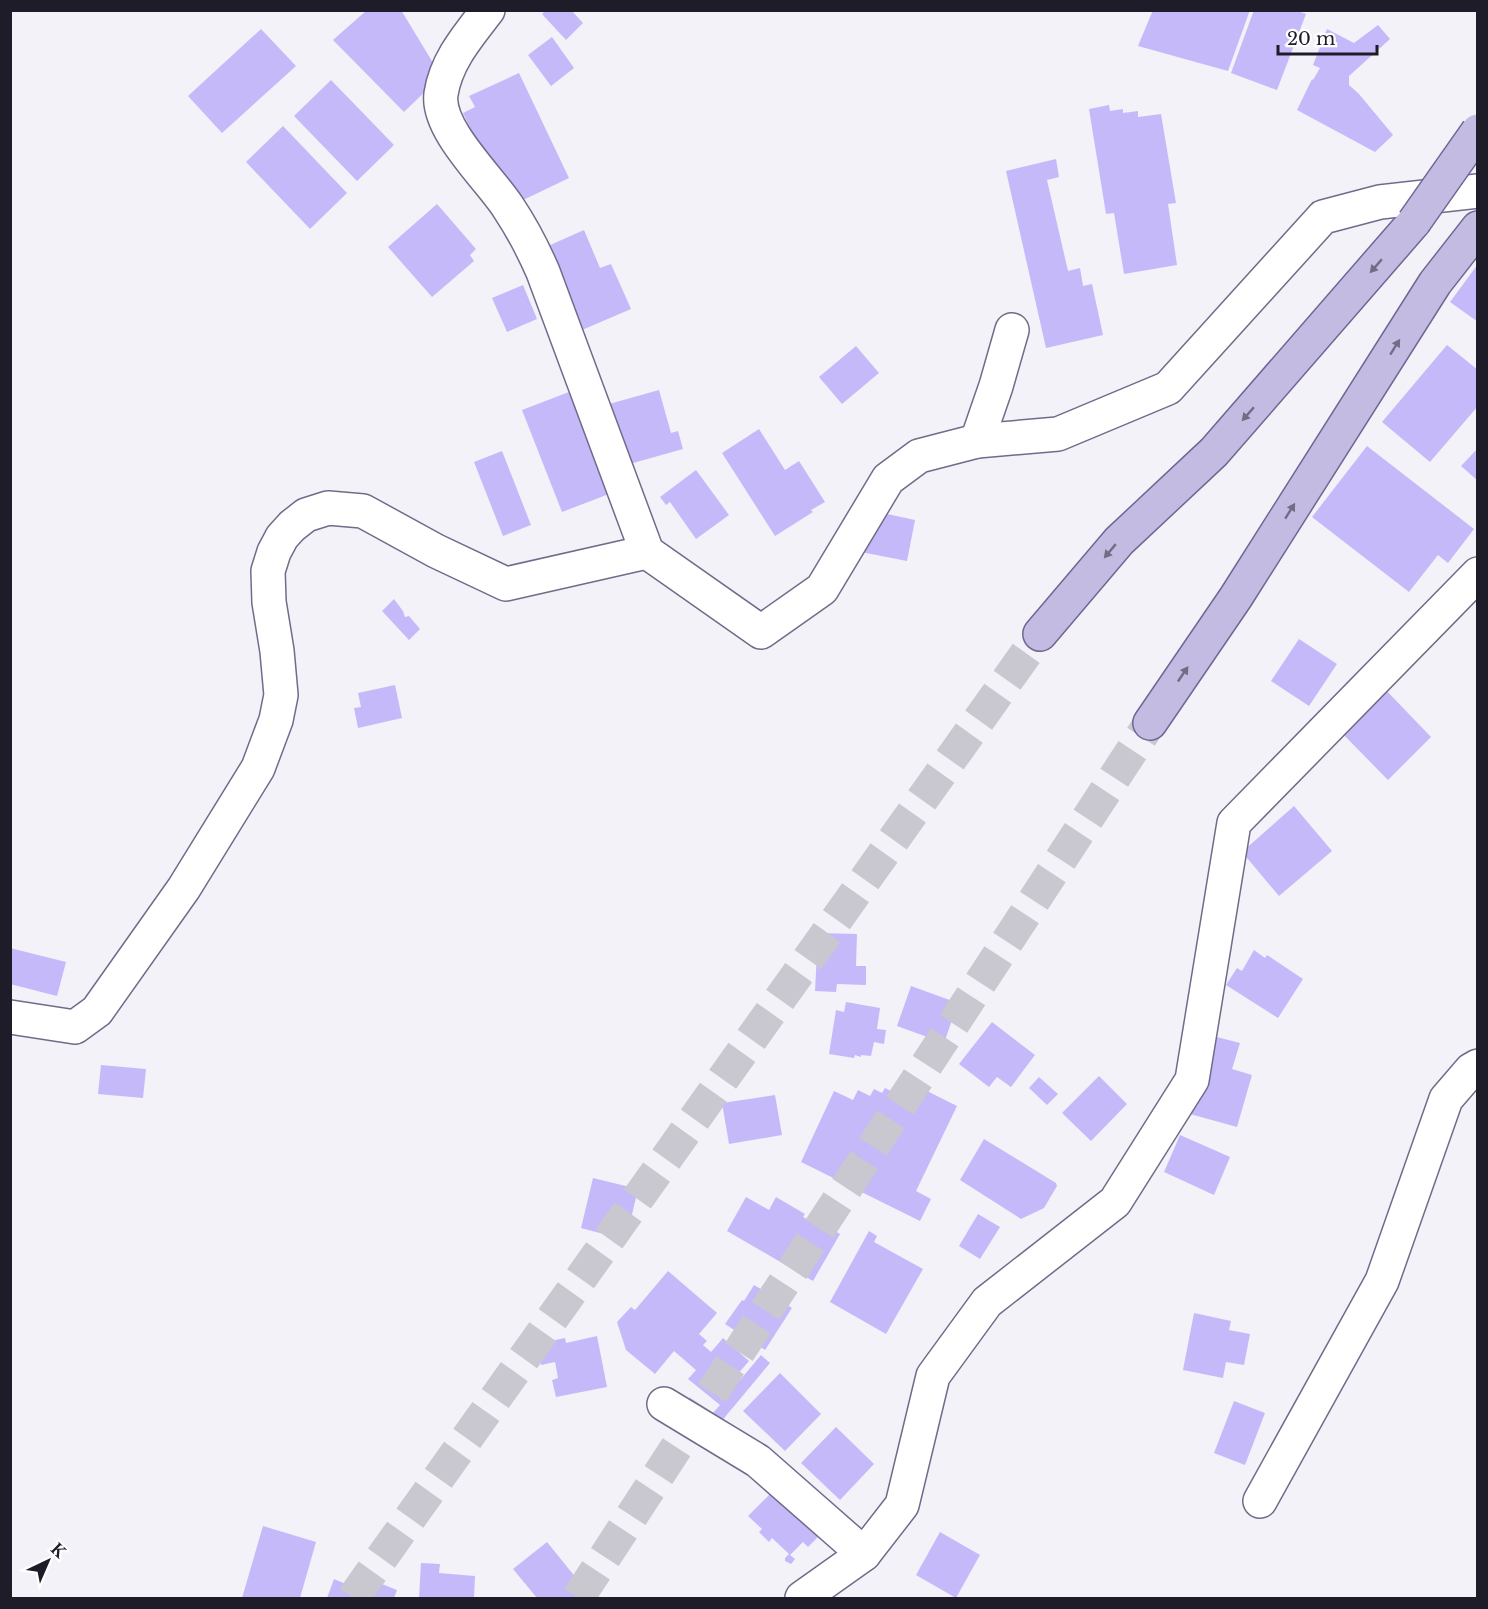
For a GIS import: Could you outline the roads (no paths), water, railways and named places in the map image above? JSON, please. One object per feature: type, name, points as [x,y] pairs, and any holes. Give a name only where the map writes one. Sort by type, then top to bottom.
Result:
[{"type":"main road","points":[[1041,634],[1119,541],[1215,452],[1414,222],[1478,131]]},
{"type":"main road","points":[[1150,723],[1236,597],[1435,283],[1473,233]]},
{"type":"street","points":[[488,10],[463,42],[447,70],[441,96],[448,126],[507,205],[527,237],[543,272],[646,552],[761,632],[822,589],[888,479],[919,456],[976,441],[1058,434],[1168,388],[1323,217],[1380,202],[1478,191]]},
{"type":"street","points":[[976,441],[996,386],[1012,330]]},
{"type":"street","points":[[10,1017],[75,1027],[97,1011],[184,888],[258,768],[276,720],[282,695],[278,651],[269,602],[268,571],[282,537],[306,515],[328,508],[363,511],[436,551],[506,584],[646,552]]},
{"type":"street","points":[[802,1599],[864,1554],[902,1505],[933,1376],[987,1302],[1115,1202],[1192,1080],[1234,823],[1478,574]]},
{"type":"street","points":[[1260,1501],[1382,1281],[1446,1099],[1470,1070],[1478,1066]]},
{"type":"street","points":[[664,1404],[758,1461],[864,1554]]},
{"type":"tunnel","points":[[353,1598],[1040,634]]},
{"type":"tunnel","points":[[578,1598],[1150,723]]}]
